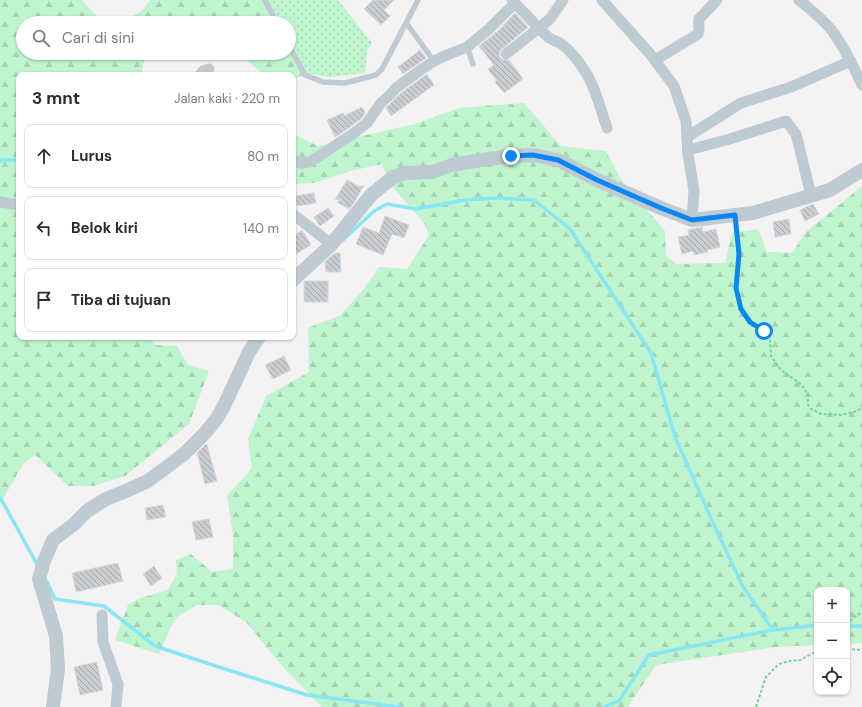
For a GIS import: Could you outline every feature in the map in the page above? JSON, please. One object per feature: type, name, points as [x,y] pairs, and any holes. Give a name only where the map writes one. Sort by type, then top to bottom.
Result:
[{"type":"street","points":[[506,54],[550,19],[563,0]]},
{"type":"street","points":[[602,0],[655,60],[674,86],[686,121],[688,150],[694,191],[692,220]]},
{"type":"street","points":[[655,60],[698,34],[699,19],[717,0]]},
{"type":"street","points":[[296,161],[310,162],[354,133],[367,123],[380,104],[396,88],[422,68],[434,61],[467,47],[489,30],[514,1],[539,29],[551,39],[564,46],[583,67],[594,88],[606,128]]},
{"type":"street","points":[[803,1],[833,32],[846,51],[862,85]]},
{"type":"street","points":[[687,137],[741,103],[791,87],[851,62]]},
{"type":"street","points":[[688,150],[730,139],[786,121],[796,134],[811,195]]},
{"type":"street","points":[[296,277],[328,247],[371,195],[393,177],[405,173],[432,172],[452,165],[475,161],[511,156],[533,155],[558,160],[632,196],[692,220],[753,213],[830,190],[862,170]]},
{"type":"street","points":[[0,202],[16,205]]},
{"type":"street","points":[[296,217],[328,247]]},
{"type":"street","points":[[53,707],[58,669],[56,636],[40,579],[44,561],[53,540],[73,525],[87,511],[106,499],[148,480],[184,454],[206,432],[217,418],[249,352],[257,340]]},
{"type":"street","points":[[102,616],[103,642],[118,684],[116,707]]},
{"type":"lane","points":[[265,0],[273,16]]},
{"type":"lane","points":[[296,59],[305,75],[323,82],[345,83],[376,75],[380,71],[418,0]]},
{"type":"lane","points":[[406,24],[434,61]]},
{"type":"lane","points":[[467,47],[473,64]]},
{"type":"path","points":[[735,215],[739,254],[736,288],[741,309],[750,322],[764,331],[767,335],[770,340],[771,356],[781,370],[802,385],[808,395],[808,405],[811,409],[821,414],[842,415],[862,408]]},
{"type":"path","points":[[849,623],[862,612]]},
{"type":"path","points":[[850,649],[862,650]]},
{"type":"path","points":[[756,707],[766,677],[779,664],[800,660],[814,653]]},
{"type":"green space","points":[[0,0],[82,0],[98,16],[16,16],[16,60],[145,60],[142,72],[16,72],[16,340],[151,340],[155,345],[177,346],[188,365],[209,371],[189,424],[125,476],[93,486],[68,486],[35,455],[23,464],[0,504]]},
{"type":"green space","points":[[151,0],[268,0],[277,16],[133,16],[144,9]]},
{"type":"green space","points":[[268,0],[338,0],[372,43],[367,51],[365,73],[330,77],[307,73],[296,52],[296,16],[277,16]]},
{"type":"green space","points":[[296,52],[307,73],[296,78],[296,72],[261,72],[246,60],[296,60]]},
{"type":"green space","points":[[524,103],[561,146],[606,151],[620,178],[665,231],[666,256],[676,264],[725,263],[732,233],[758,229],[767,252],[792,253],[806,232],[862,186],[862,643],[850,644],[850,587],[814,587],[814,645],[775,647],[656,665],[628,707],[322,707],[283,667],[246,622],[218,605],[197,605],[177,617],[159,654],[115,640],[128,605],[140,598],[168,590],[177,573],[176,560],[191,554],[212,572],[233,569],[233,535],[227,496],[252,468],[248,439],[266,396],[309,372],[308,328],[341,315],[363,290],[379,267],[407,269],[429,235],[424,223],[390,184],[382,164],[350,171],[314,183],[296,184],[296,135],[318,146],[415,124],[459,108]]},
{"type":"building","points":[[373,0],[394,0],[384,10],[390,16],[381,25],[364,9]]},
{"type":"building","points":[[515,13],[528,27],[502,49],[499,55],[503,60],[509,60],[523,79],[504,93],[495,82],[497,81],[488,69],[494,65],[479,46],[498,31]]},
{"type":"building","points":[[420,50],[426,58],[403,74],[398,67]]},
{"type":"building","points":[[427,74],[434,85],[391,116],[386,108],[401,93]]},
{"type":"building","points":[[362,107],[365,113],[362,118],[335,137],[327,120],[343,113],[344,116]]},
{"type":"building","points":[[347,180],[360,187],[364,185],[349,209],[337,202],[342,199],[335,200]]},
{"type":"building","points":[[314,193],[316,203],[297,206],[296,196]]},
{"type":"building","points":[[813,204],[819,214],[805,221],[800,210]]},
{"type":"building","points":[[328,208],[334,216],[320,226],[314,217]]},
{"type":"building","points":[[385,216],[409,225],[404,238],[392,234],[383,255],[356,244],[363,227],[379,233]]},
{"type":"building","points":[[789,219],[791,234],[775,237],[773,222]]},
{"type":"building","points":[[702,227],[703,232],[716,229],[720,247],[707,250],[708,252],[694,255],[693,251],[682,254],[678,237],[689,235],[688,230]]},
{"type":"building","points":[[302,230],[311,245],[296,254],[296,234]]},
{"type":"building","points":[[335,253],[340,253],[341,272],[326,272],[325,262]]},
{"type":"building","points":[[304,281],[328,281],[328,302],[304,302]]},
{"type":"building","points":[[284,356],[291,370],[273,379],[265,365]]},
{"type":"building","points":[[205,445],[207,445],[217,481],[205,484],[197,453]]},
{"type":"building","points":[[163,505],[166,517],[147,520],[145,508]]},
{"type":"building","points":[[209,519],[213,537],[196,540],[192,522]]},
{"type":"building","points":[[118,563],[123,581],[76,592],[72,573]]},
{"type":"building","points":[[154,566],[162,578],[151,586],[143,574]]},
{"type":"building","points":[[97,662],[103,690],[80,695],[74,667]]},
{"type":"waterway","points":[[0,160],[16,160]]},
{"type":"waterway","points":[[342,241],[374,211],[387,204],[416,209],[465,200],[496,198],[534,200],[570,229],[651,353],[675,437],[743,587],[773,630]]},
{"type":"waterway","points":[[0,497],[38,566]]},
{"type":"waterway","points":[[45,578],[55,599],[104,606],[155,646],[307,695],[399,707]]},
{"type":"waterway","points":[[604,707],[619,701],[649,655],[773,630],[814,625]]},
{"type":"waterway","points":[[850,626],[862,626]]},
{"type":"route","points":[[511,156],[533,155],[558,160],[597,180],[692,220],[735,215],[739,254],[736,288],[741,309],[750,322],[764,331]]}]
